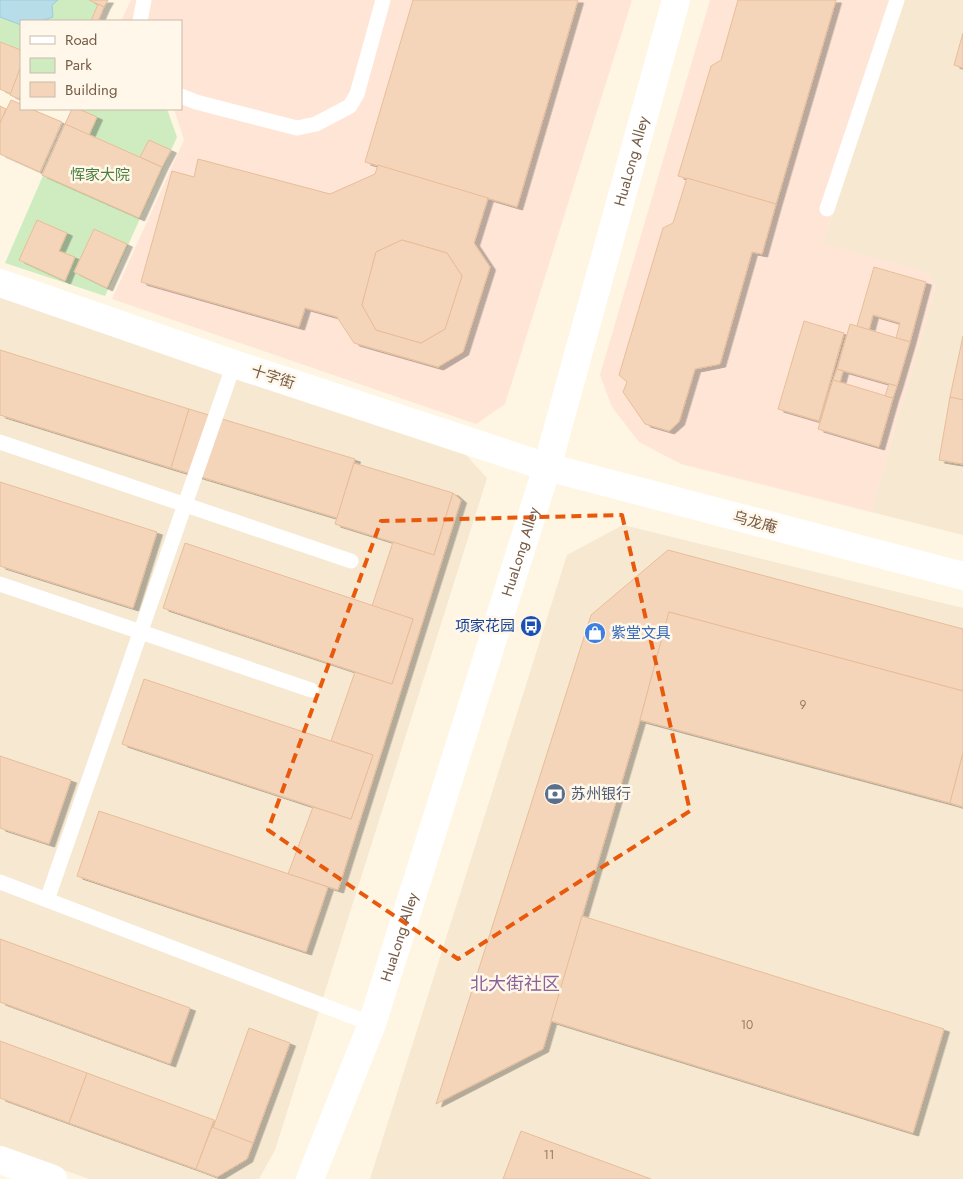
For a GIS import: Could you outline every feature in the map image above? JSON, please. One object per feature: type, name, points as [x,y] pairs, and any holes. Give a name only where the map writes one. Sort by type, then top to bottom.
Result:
[{"type":"street","name":"HuaLong Alley","points":[[310,1179],[372,1024],[548,468],[676,0]]},
{"type":"street","name":"十字街","points":[[0,283],[234,364],[548,468]]},
{"type":"street","name":"乌龙庵","points":[[548,468],[963,576]]},
{"type":"street","points":[[0,1160],[53,1179]]},
{"type":"lane","points":[[140,20],[144,0]]},
{"type":"lane","points":[[182,96],[196,102],[297,128],[316,124],[350,106],[357,94],[383,0]]},
{"type":"lane","points":[[827,209],[897,0]]},
{"type":"lane","points":[[47,900],[234,364]]},
{"type":"lane","points":[[0,442],[351,561]]},
{"type":"lane","points":[[0,584],[311,690]]},
{"type":"lane","points":[[0,882],[372,1024]]},
{"type":"highlighted area","points":[[622,515],[690,811],[458,959],[268,830],[381,521]]},
{"type":"shaded area","points":[[131,0],[632,0],[505,404],[476,424],[112,299],[184,140],[174,110],[182,110],[182,20],[121,20]]},
{"type":"shaded area","points":[[710,0],[904,0],[823,243],[927,272],[934,281],[935,291],[871,512],[681,464],[639,442],[612,407],[600,375]]},
{"type":"shaded area","points":[[904,0],[963,0],[963,535],[871,512],[935,291],[934,281],[823,243]]},
{"type":"shaded area","points":[[0,295],[465,454],[487,478],[275,1150],[259,1179],[89,1179],[0,1147]]},
{"type":"shaded area","points":[[623,525],[963,608],[963,1179],[370,1179],[567,555]]},
{"type":"green space","points":[[0,0],[108,0],[98,20],[20,20],[20,99],[0,89]]},
{"type":"green space","name":"恽家大院","points":[[72,110],[167,110],[177,137],[105,296],[5,263]]},
{"type":"water","points":[[0,0],[58,0],[52,5],[53,17],[44,20],[20,20],[20,25],[0,17]]},
{"type":"building","points":[[89,0],[108,0],[104,7]]},
{"type":"building","points":[[413,0],[578,0],[517,207],[365,162]]},
{"type":"building","points":[[738,0],[836,0],[776,204],[678,176],[711,66],[721,60]]},
{"type":"building","points":[[98,4],[104,7],[98,20],[91,20]]},
{"type":"building","points":[[963,33],[963,68],[954,65]]},
{"type":"building","points":[[0,42],[20,50],[20,69],[11,94],[0,89]]},
{"type":"building","points":[[20,69],[20,96],[19,99],[10,95]]},
{"type":"building","points":[[11,100],[20,104],[20,110],[33,110],[62,122],[40,172],[0,154],[0,123]]},
{"type":"building","points":[[0,106],[6,109],[0,123]]},
{"type":"building","points":[[72,110],[81,110],[97,117],[89,135],[65,124]]},
{"type":"building","points":[[65,124],[162,167],[139,218],[42,175]]},
{"type":"building","points":[[149,140],[171,150],[162,167],[140,157]]},
{"type":"building","points":[[198,159],[330,194],[375,174],[378,165],[488,198],[474,243],[490,267],[463,352],[438,367],[354,343],[337,317],[305,308],[299,327],[141,282],[172,171],[194,177]],"holes":[[[402,240],[447,253],[462,276],[445,329],[421,343],[376,330],[362,305],[376,252]]]},
{"type":"building","points":[[687,178],[776,204],[762,254],[752,252],[720,364],[695,369],[679,422],[669,431],[645,424],[623,392],[627,382],[619,375],[663,228],[673,223]]},
{"type":"building","points":[[37,220],[67,233],[59,251],[75,257],[65,281],[19,260]]},
{"type":"building","points":[[94,229],[127,244],[107,288],[74,272]]},
{"type":"building","points":[[402,240],[447,253],[462,276],[445,329],[421,343],[376,330],[362,305],[376,252]]},
{"type":"building","points":[[874,267],[926,282],[910,342],[896,338],[900,323],[873,315],[869,330],[857,326]]},
{"type":"building","points":[[804,321],[844,333],[819,421],[778,409]]},
{"type":"building","points":[[850,324],[910,342],[897,386],[837,369]]},
{"type":"building","points":[[963,336],[963,400],[950,397]]},
{"type":"building","points":[[0,350],[189,409],[171,468],[0,415]]},
{"type":"building","points":[[837,369],[843,371],[840,382],[833,380]]},
{"type":"building","points":[[833,380],[893,398],[879,447],[818,429]]},
{"type":"building","points":[[889,384],[897,386],[893,398],[885,396]]},
{"type":"building","points":[[950,397],[963,400],[963,464],[939,460]]},
{"type":"building","points":[[189,409],[355,459],[337,518],[171,468]]},
{"type":"building","points":[[354,463],[453,493],[434,555],[335,524]]},
{"type":"building","points":[[0,482],[157,532],[133,608],[0,566]]},
{"type":"building","points":[[453,493],[461,500],[338,890],[288,874],[313,807],[351,819],[373,755],[331,741],[355,672],[392,684],[413,619],[372,606],[393,542],[434,555]]},
{"type":"building","points":[[185,543],[413,619],[392,684],[163,608]]},
{"type":"building","points":[[668,550],[963,629],[963,691],[669,612],[640,720],[543,1049],[436,1104],[591,615]]},
{"type":"building","points":[[669,612],[963,691],[963,753],[950,803],[640,720]]},
{"type":"building","points":[[144,679],[373,755],[351,819],[122,744]]},
{"type":"building","points":[[963,753],[963,807],[950,803]]},
{"type":"building","points":[[0,756],[71,780],[49,844],[0,828]]},
{"type":"building","points":[[99,811],[328,887],[306,952],[77,876]]},
{"type":"building","points":[[582,916],[944,1029],[913,1133],[551,1021]]},
{"type":"building","points":[[0,939],[190,1008],[170,1064],[0,1002]]},
{"type":"building","points":[[249,1028],[290,1043],[253,1143],[213,1128]]},
{"type":"building","points":[[0,1041],[87,1073],[69,1123],[0,1098]]},
{"type":"building","points":[[87,1073],[214,1120],[196,1169],[69,1123]]},
{"type":"building","points":[[212,1127],[253,1143],[247,1159],[217,1177],[196,1169]]},
{"type":"building","points":[[521,1131],[651,1179],[503,1179]]},
{"type":"place","name":"项家花园","points":[[531,626]]},
{"type":"place","name":"紫堂文具","points":[[595,633]]},
{"type":"place","name":"苏州银行","points":[[555,794]]},
{"type":"district","name":"北大街社区","points":[[515,984]]}]
